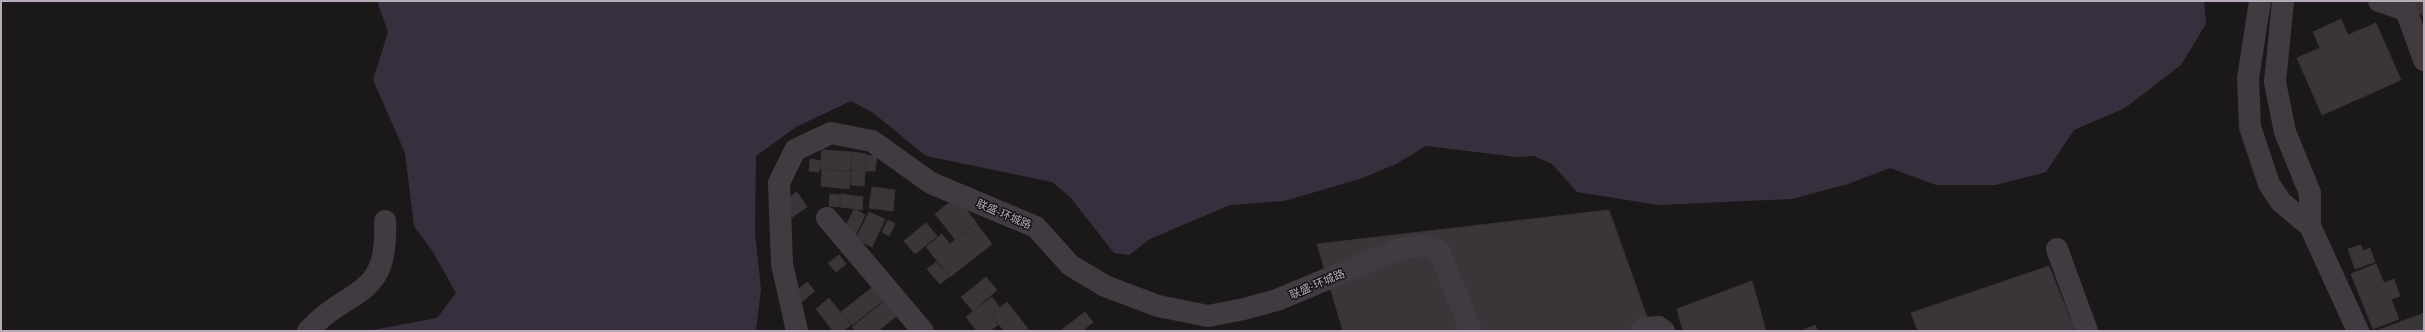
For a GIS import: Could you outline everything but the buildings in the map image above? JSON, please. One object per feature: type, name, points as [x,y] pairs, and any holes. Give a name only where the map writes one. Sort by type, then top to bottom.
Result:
[{"type":"street","points":[[2260,1],[2248,78],[2250,127],[2269,184],[2282,202],[2310,226]]},
{"type":"street","points":[[2282,1],[2275,82],[2285,132],[2310,193],[2310,226],[2358,331]]},
{"type":"street","points":[[2379,1],[2406,10],[2424,60]]},
{"type":"street","name":"联盛-环城路","points":[[797,331],[782,264],[779,183],[795,150],[831,133],[872,141],[931,183],[1036,227],[1070,265],[1105,286],[1158,306],[1208,316],[1244,309],[1277,300],[1399,249],[1422,245],[1439,251],[1471,331]]},
{"type":"street","points":[[827,218],[923,331]]},
{"type":"street","points":[[308,331],[317,321],[353,298],[370,283],[382,268],[386,246],[385,221]]},
{"type":"street","points":[[2057,249],[2087,331]]},
{"type":"street","points":[[1641,331],[1645,328],[1659,327],[1664,331]]},
{"type":"shaded area","points":[[377,1],[2204,1],[2206,24],[2181,65],[2125,108],[2074,130],[2046,172],[1996,185],[1936,185],[1890,168],[1848,184],[1792,199],[1658,205],[1577,192],[1552,164],[1534,156],[1517,157],[1426,146],[1396,164],[1360,179],[1284,201],[1230,205],[1150,239],[1129,255],[1114,253],[1070,197],[1052,182],[926,156],[872,112],[851,101],[796,127],[756,156],[755,232],[761,289],[756,331],[367,331],[437,318],[456,293],[433,252],[414,226],[405,153],[373,80],[388,32]]}]
